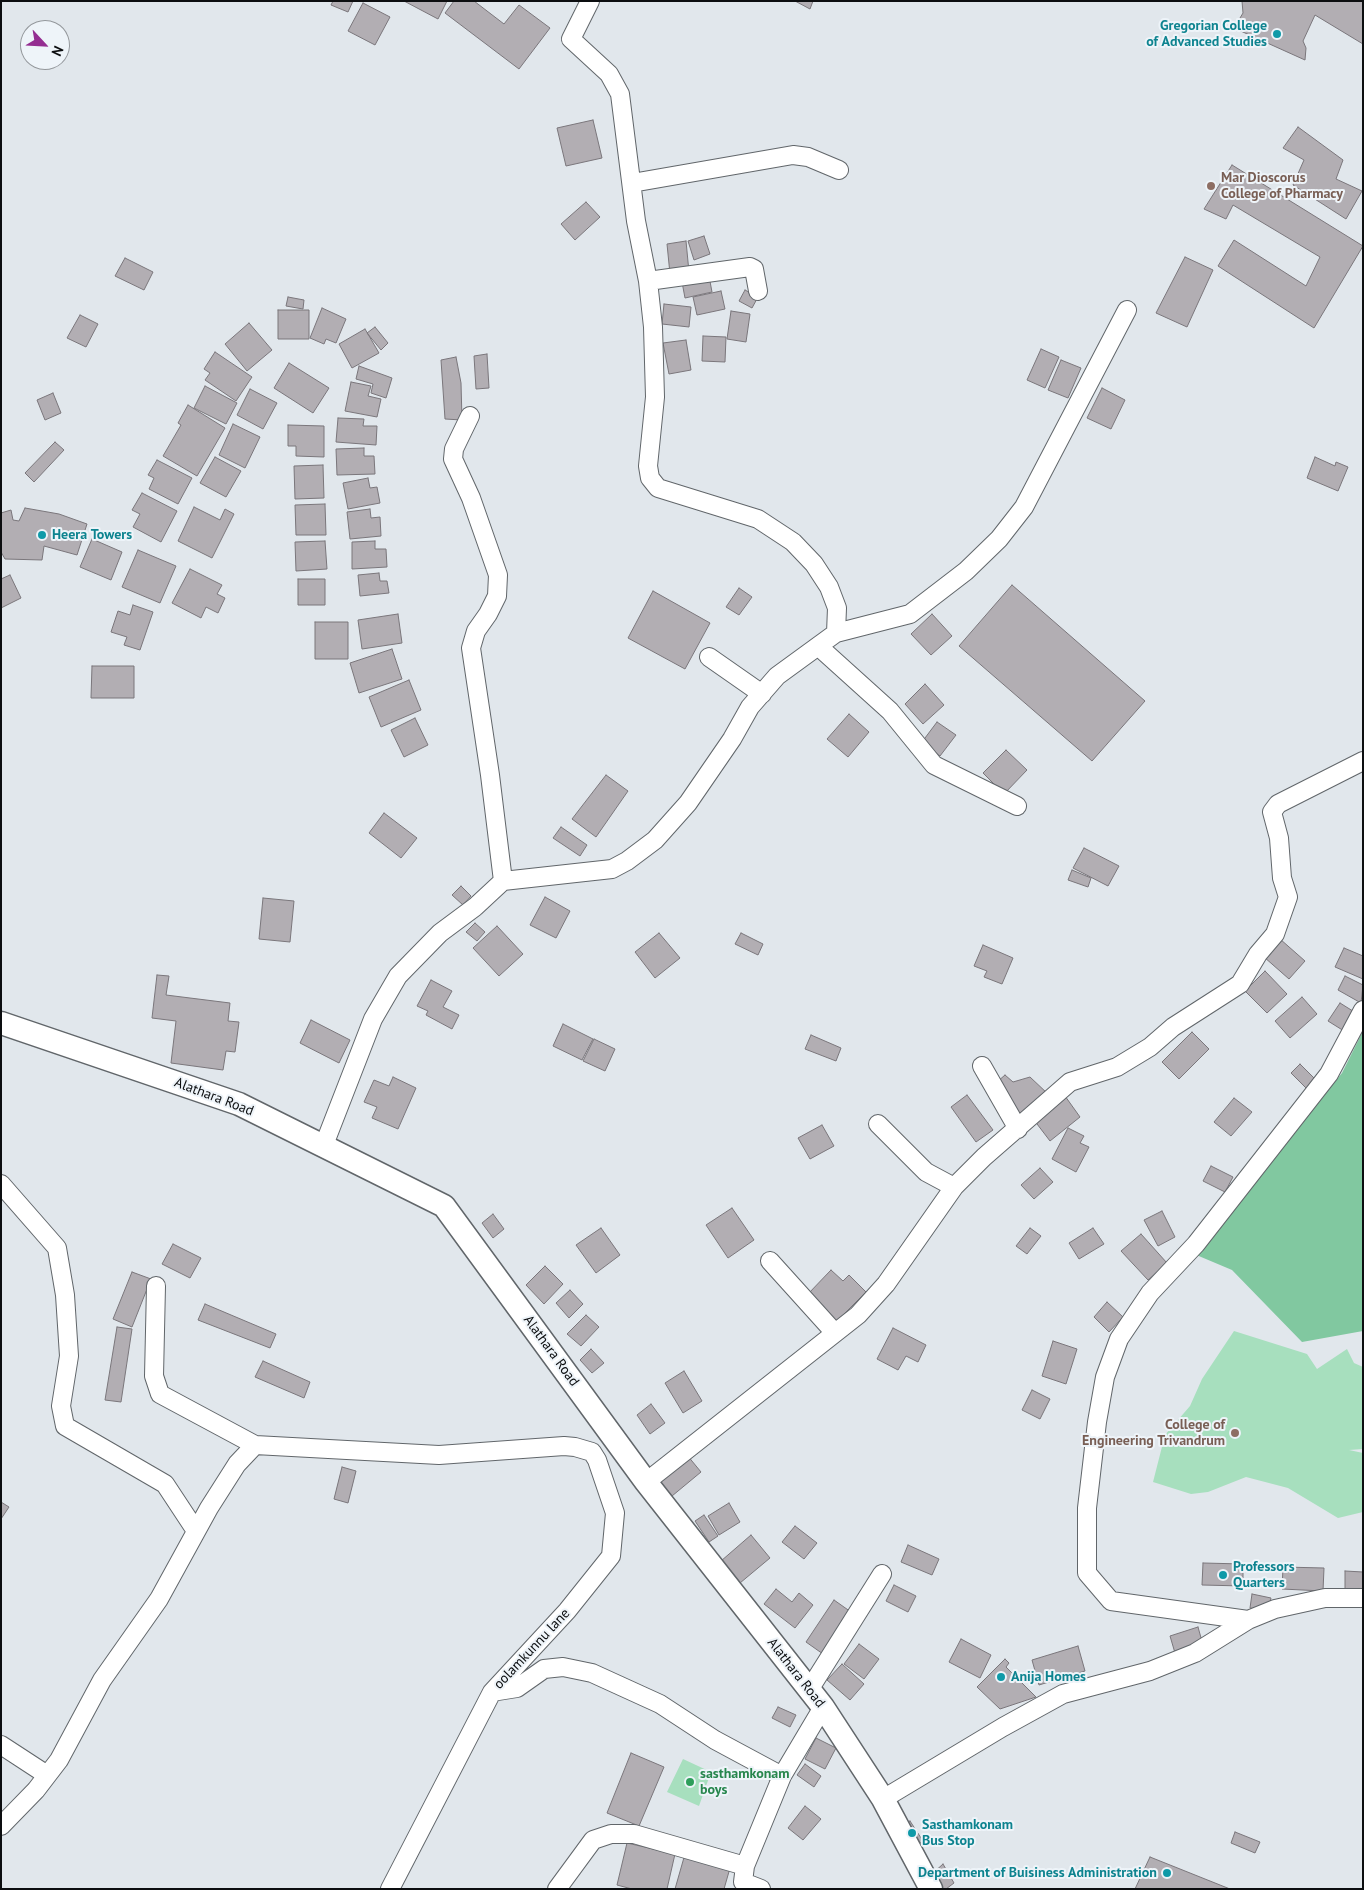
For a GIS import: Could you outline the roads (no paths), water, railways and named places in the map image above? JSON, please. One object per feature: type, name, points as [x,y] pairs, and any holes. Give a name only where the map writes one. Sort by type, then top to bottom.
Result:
[{"type":"street","points":[[590,1],[571,38],[609,74],[620,94],[636,221],[648,280],[653,327],[654,396],[648,466],[650,478],[658,488],[758,519],[793,542],[814,564],[829,587],[836,608],[836,633]]},
{"type":"street","points":[[632,183],[793,155],[808,157],[840,170]]},
{"type":"street","points":[[648,280],[750,267],[754,269],[758,291]]},
{"type":"street","points":[[324,1145],[372,1019],[398,976],[440,934],[475,908],[503,880],[612,869],[627,861],[655,840],[688,803],[732,738],[750,707],[777,676],[836,633],[910,614],[966,571],[999,539],[1024,507],[1127,310]]},
{"type":"street","points":[[470,416],[454,449],[453,459],[471,498],[498,575],[497,596],[488,614],[476,630],[471,648],[503,880]]},
{"type":"street","points":[[818,646],[890,710],[934,766],[1016,806]]},
{"type":"street","points":[[709,657],[762,694]]},
{"type":"street","points":[[646,1482],[858,1315],[886,1284],[954,1187],[984,1157],[1070,1082],[1117,1067],[1150,1047],[1173,1027],[1240,984],[1258,954],[1275,934],[1288,897],[1282,878],[1279,838],[1272,812],[1278,804],[1363,761]]},
{"type":"street","points":[[1248,1620],[1111,1602],[1086,1573],[1087,1508],[1096,1422],[1105,1377],[1119,1339],[1150,1293],[1196,1244],[1329,1074],[1363,1010]]},
{"type":"street","name":"Alathara Road","points":[[1,1023],[239,1104],[444,1206],[646,1482],[816,1698],[883,1799],[932,1889]]},
{"type":"street","points":[[982,1066],[1018,1129]]},
{"type":"street","points":[[878,1124],[926,1172],[954,1187]]},
{"type":"street","points":[[4,1194],[57,1248],[66,1295],[69,1356],[61,1406],[65,1426],[165,1484],[196,1532]]},
{"type":"street","points":[[770,1261],[835,1333]]},
{"type":"street","points":[[1,1826],[59,1760],[102,1680],[159,1599],[237,1464],[255,1445],[160,1394],[154,1376],[156,1286]]},
{"type":"street","name":"oolamkunnu lane","points":[[255,1445],[439,1455],[570,1446],[592,1452],[597,1460],[615,1513],[611,1556],[567,1611],[492,1692],[390,1889]]},
{"type":"street","points":[[761,1889],[743,1882],[745,1866],[816,1698],[882,1574]]},
{"type":"street","points":[[883,1799],[1063,1694],[1150,1670],[1195,1653],[1248,1620],[1275,1609],[1325,1598],[1363,1598]]},
{"type":"street","points":[[492,1692],[517,1688],[544,1669],[563,1667],[592,1673],[660,1704],[715,1740],[782,1776]]},
{"type":"street","points":[[1,1745],[47,1775]]},
{"type":"street","points":[[557,1889],[593,1840],[611,1834],[634,1834],[745,1866]]},
{"type":"place","name":"Gregorian College of Advanced Studies","points":[[1277,34]]},
{"type":"place","name":"Mar Dioscorus College of Pharmacy","points":[[1211,186]]},
{"type":"place","name":"Heera Towers","points":[[42,535]]},
{"type":"place","name":"College of Engineering Trivandrum","points":[[1235,1433]]},
{"type":"place","name":"Professors Quarters","points":[[1223,1575]]},
{"type":"place","name":"Anija Homes","points":[[1001,1677]]},
{"type":"place","name":"sasthamkonam boys","points":[[690,1782]]},
{"type":"place","name":"Sasthamkonam Bus Stop","points":[[912,1833]]},
{"type":"place","name":"Department of Buisiness Administration","points":[[1167,1873]]}]
